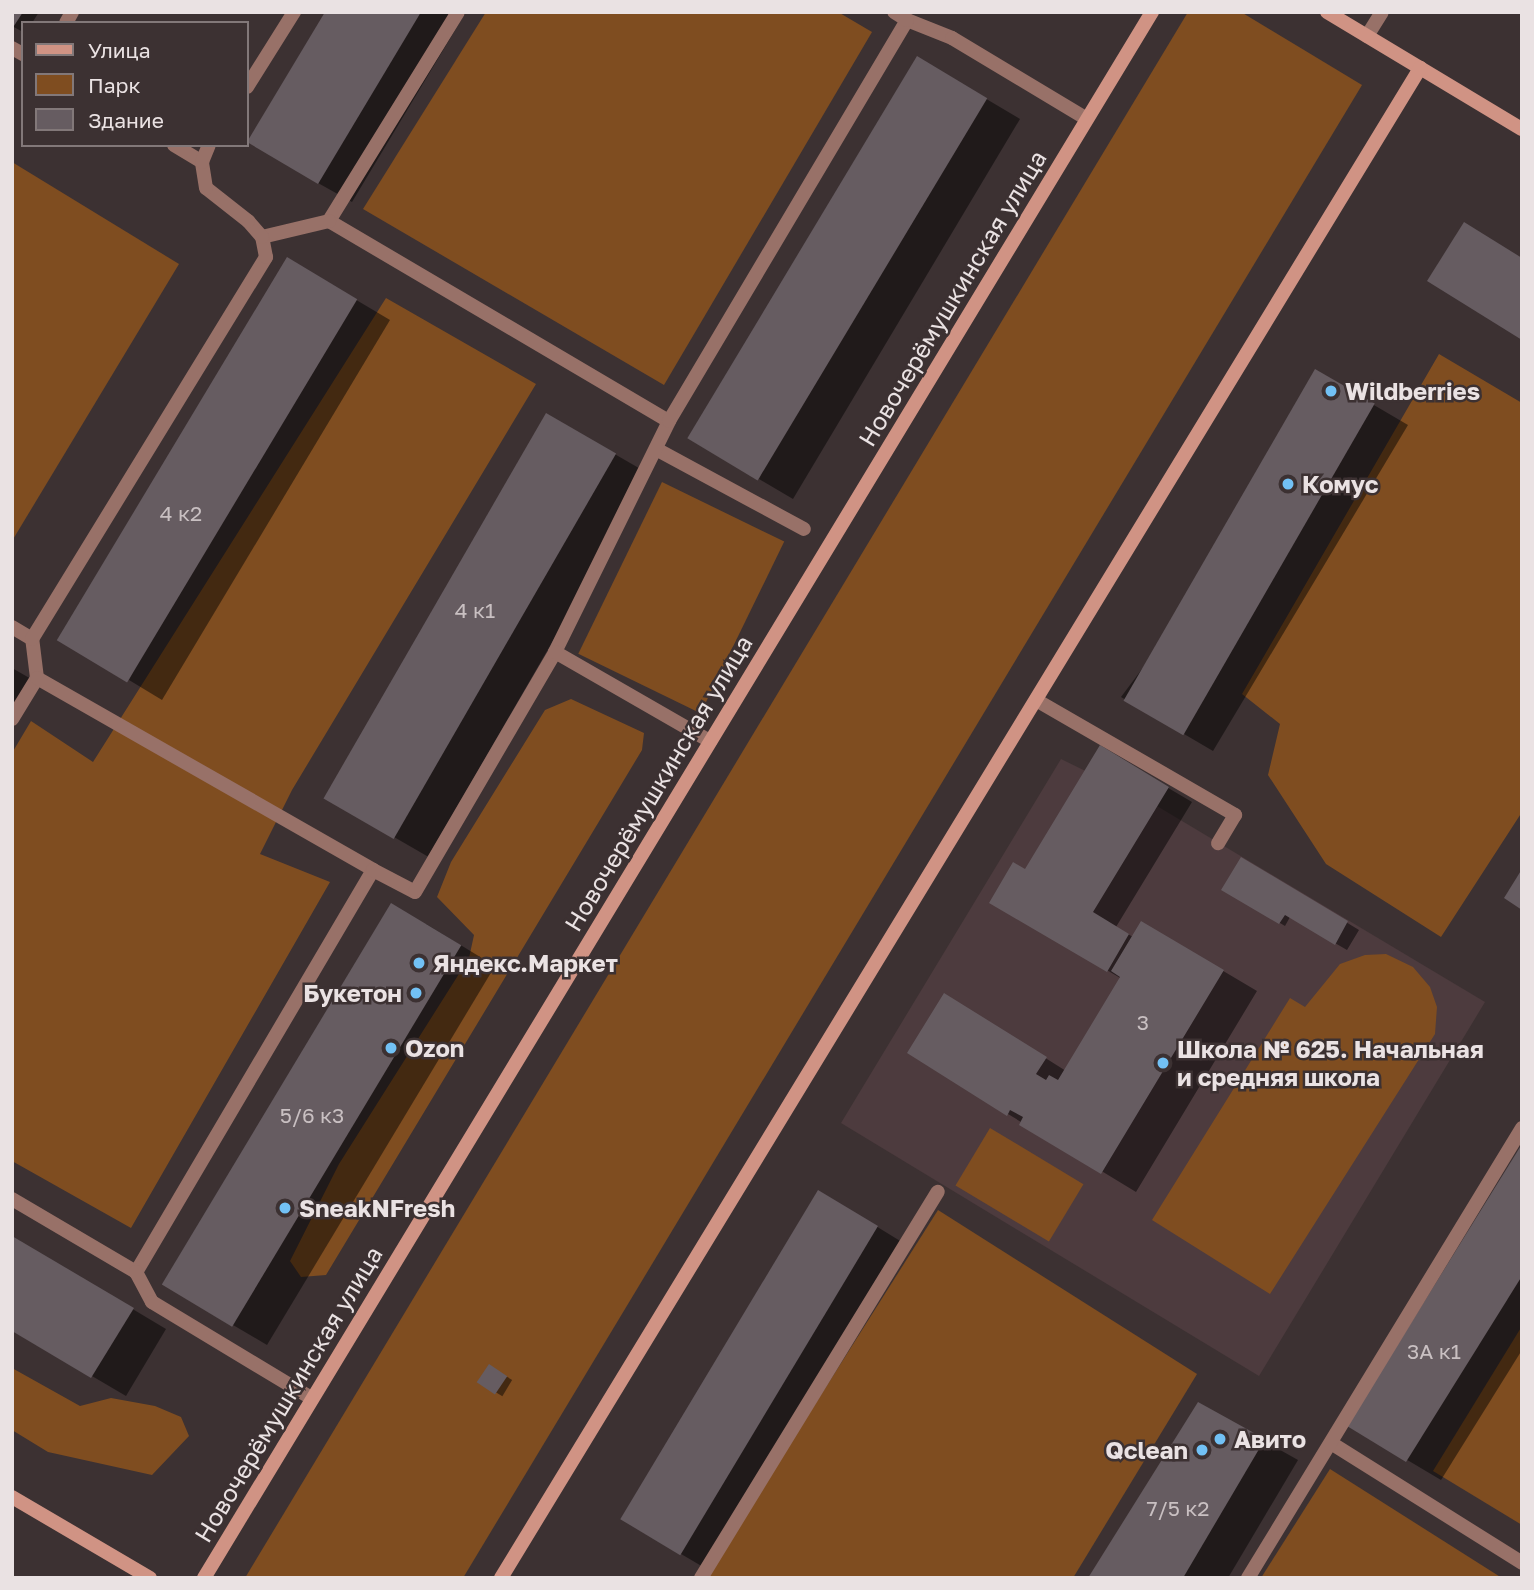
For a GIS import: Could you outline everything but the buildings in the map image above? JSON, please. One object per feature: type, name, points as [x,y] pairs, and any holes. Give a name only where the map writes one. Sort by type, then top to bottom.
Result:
[{"type":"street","name":"Новочерёмушкинская улица","points":[[204,1578],[1152,12]]},
{"type":"street","points":[[1326,12],[1522,129]]},
{"type":"street","points":[[501,1578],[1420,68]]},
{"type":"street","points":[[12,1497],[150,1578]]},
{"type":"lane","points":[[248,85],[294,12]]},
{"type":"lane","points":[[330,221],[458,12]]},
{"type":"lane","points":[[1367,36],[1382,12]]},
{"type":"lane","points":[[37,678],[415,892],[555,652],[669,421],[900,16],[952,38],[1087,120]]},
{"type":"lane","points":[[177,147],[202,162]]},
{"type":"lane","points":[[12,719],[37,678],[32,639],[266,257],[262,237],[248,221],[206,188],[202,162],[208,147]]},
{"type":"lane","points":[[262,237],[330,221],[669,421]]},
{"type":"lane","points":[[656,449],[804,529]]},
{"type":"lane","points":[[12,627],[32,639]]},
{"type":"lane","points":[[555,652],[710,741]]},
{"type":"lane","points":[[1036,700],[1235,815],[1218,843]]},
{"type":"lane","points":[[136,1272],[373,870]]},
{"type":"lane","points":[[1248,1578],[1522,1128]]},
{"type":"lane","points":[[701,1578],[938,1192]]},
{"type":"lane","points":[[12,1199],[136,1272],[152,1302],[312,1398]]},
{"type":"lane","points":[[1331,1443],[1522,1563]]},
{"type":"shaded area","name":"Школа № 625. Начальная и средняя школа","points":[[1061,759],[1157,806],[1485,1002],[1259,1376],[841,1123]]},
{"type":"green space","points":[[486,12],[838,12],[872,32],[664,385],[363,209]]},
{"type":"green space","points":[[1188,12],[1241,12],[1362,85],[463,1578],[245,1578]]},
{"type":"green space","points":[[12,162],[179,264],[12,541]]},
{"type":"green space","points":[[386,298],[536,384],[292,790],[260,854],[330,882],[131,1228],[12,1161],[12,753],[31,721],[93,762]]},
{"type":"green space","points":[[1439,354],[1522,403],[1522,812],[1441,937],[1326,864],[1268,775],[1280,724],[1242,694]]},
{"type":"green space","points":[[662,482],[784,542],[701,713],[578,654]]},
{"type":"green space","points":[[571,699],[644,733],[642,750],[326,1275],[301,1277],[290,1261],[339,1164],[469,958],[474,935],[437,897],[451,862],[545,710]]},
{"type":"green space","points":[[1386,954],[1413,967],[1430,987],[1437,1007],[1435,1034],[1270,1294],[1152,1220],[1290,998],[1305,1007],[1340,964],[1365,955]]},
{"type":"green space","points":[[990,1128],[1083,1184],[1049,1242],[955,1185]]},
{"type":"green space","points":[[938,1210],[1197,1374],[1073,1578],[705,1578]]},
{"type":"green space","points":[[1522,1326],[1522,1525],[1433,1471]]},
{"type":"green space","points":[[12,1368],[80,1406],[111,1398],[155,1406],[181,1417],[189,1436],[152,1475],[48,1452],[12,1430]]},
{"type":"green space","points":[[1330,1469],[1502,1578],[1261,1578]]},
{"type":"place","name":"Wildberries","points":[[1331,391]]},
{"type":"place","name":"Комус","points":[[1288,484]]},
{"type":"place","name":"Яндекс.Маркет","points":[[419,963]]},
{"type":"place","name":"Букетон","points":[[416,993]]},
{"type":"place","name":"Ozon","points":[[391,1048]]},
{"type":"place","name":"Школа № 625. Начальная и средняя школа","points":[[1163,1063]]},
{"type":"place","name":"SneakNFresh","points":[[285,1208]]},
{"type":"place","name":"Авито","points":[[1220,1439]]},
{"type":"place","name":"Qclean","points":[[1202,1450]]}]
